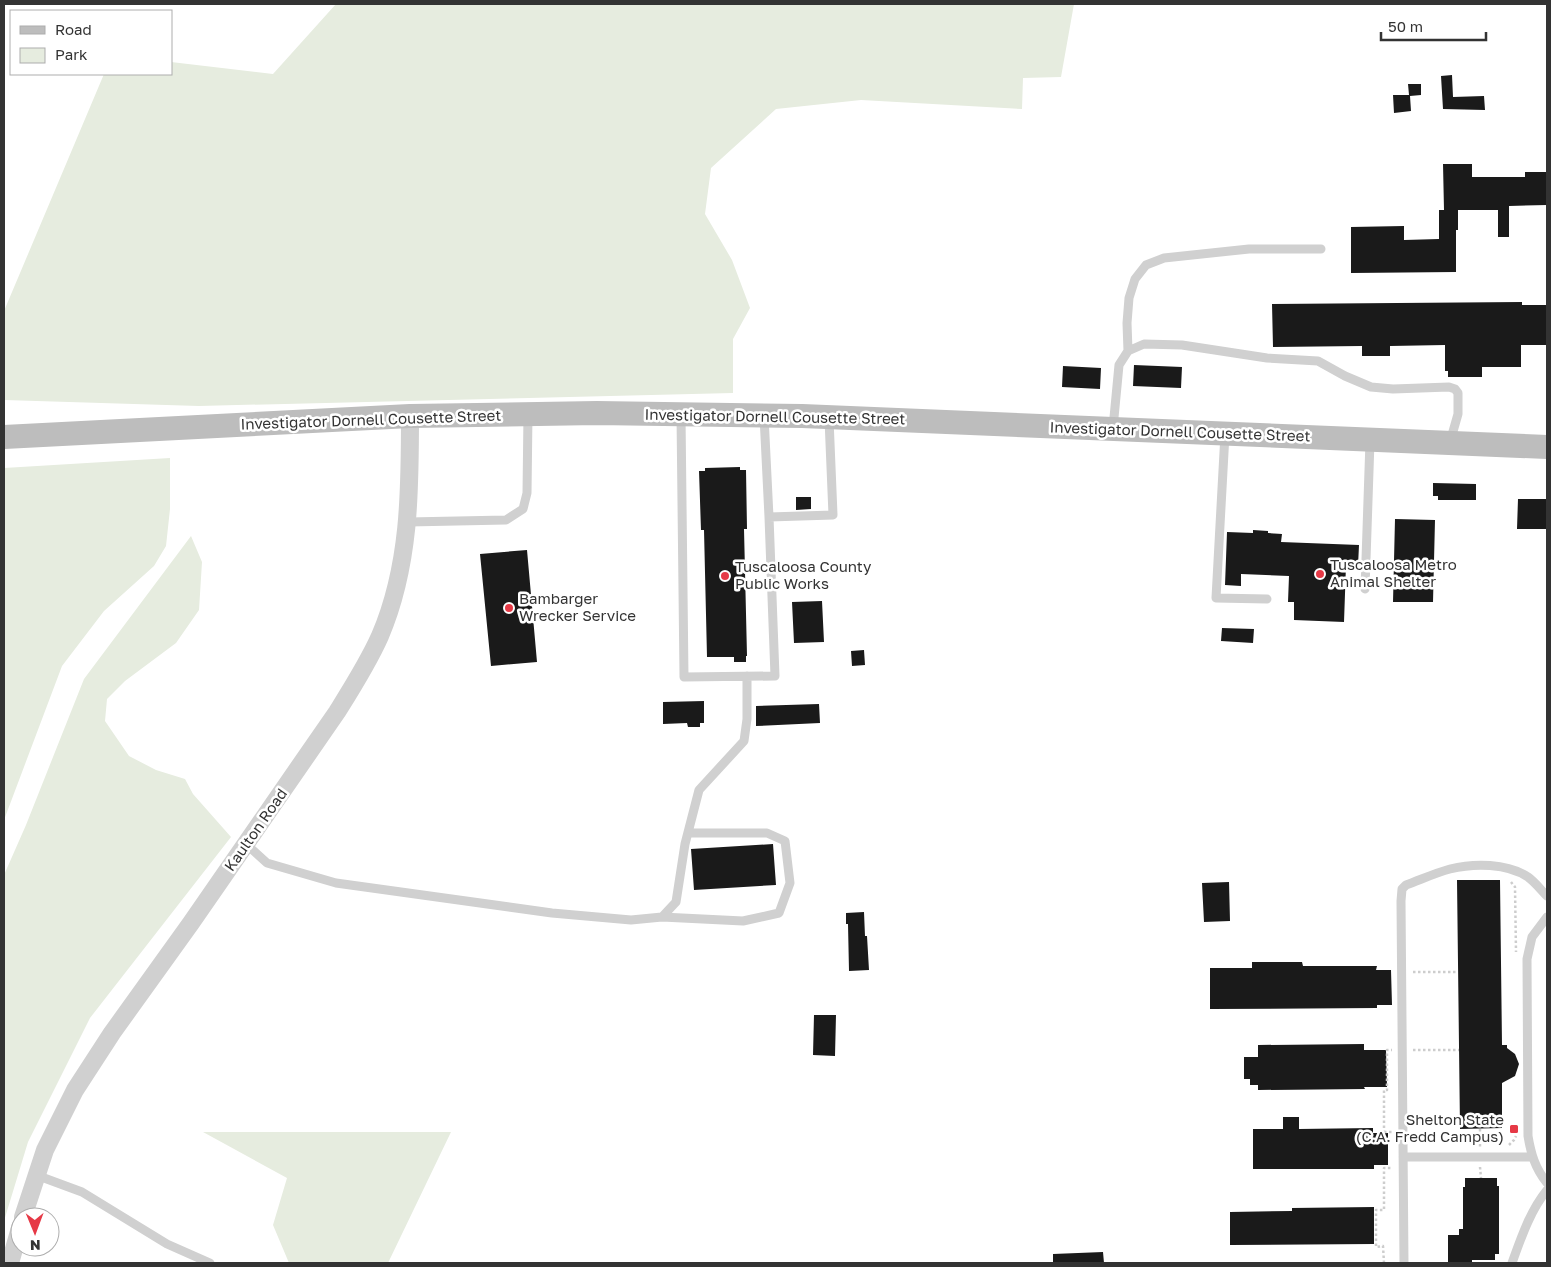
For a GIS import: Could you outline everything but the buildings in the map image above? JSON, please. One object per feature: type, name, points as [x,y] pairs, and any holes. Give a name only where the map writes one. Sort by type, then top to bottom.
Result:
[{"type":"main road","name":"Investigator Dornell Cousette Street","points":[[4,437],[410,416],[680,414],[829,417],[1547,447]]},
{"type":"street","name":"Kaulton Road","points":[[26,1207],[45,1150],[75,1090],[112,1033],[246,844],[336,712],[379,638],[396,590],[408,522],[410,416]]},
{"type":"lane","points":[[1128,351],[1127,324],[1129,298],[1135,279],[1146,265],[1164,258],[1249,249],[1322,249]]},
{"type":"lane","points":[[1113,429],[1119,365],[1128,351],[1144,344],[1182,345],[1267,358],[1318,361],[1370,387],[1393,389],[1449,387],[1455,389],[1458,393],[1458,414],[1450,443]]},
{"type":"lane","points":[[408,522],[506,520],[523,509],[527,493],[528,414]]},
{"type":"lane","points":[[680,414],[684,677],[775,676],[764,416]]},
{"type":"lane","points":[[769,517],[833,515],[829,417]]},
{"type":"lane","points":[[1225,434],[1216,598],[1267,599]]},
{"type":"lane","points":[[1365,588],[1370,440]]},
{"type":"lane","points":[[662,918],[676,902],[688,834],[699,790],[744,741],[748,719],[746,676]]},
{"type":"lane","points":[[246,844],[266,863],[336,883],[552,913],[631,920],[662,918],[742,921],[779,913],[790,883],[785,841],[767,833],[688,834]]},
{"type":"lane","points":[[1404,1263],[1402,889],[1406,885],[1450,869],[1474,866],[1500,867],[1515,870],[1529,878],[1547,896]]},
{"type":"lane","points":[[1547,917],[1532,937],[1527,959],[1527,1128],[1532,1157],[1538,1171],[1547,1183]]},
{"type":"lane","points":[[1403,1157],[1532,1157]]},
{"type":"lane","points":[[36,1175],[82,1192],[167,1244],[210,1263]]},
{"type":"lane","points":[[1512,1263],[1522,1235],[1539,1200],[1547,1190]]},
{"type":"path","points":[[1507,878],[1515,887],[1516,953]]},
{"type":"path","points":[[1410,972],[1458,972]]},
{"type":"path","points":[[1384,1132],[1394,1132]]},
{"type":"path","points":[[1504,1146],[1514,1140],[1517,1132]]},
{"type":"path","points":[[1471,1146],[1488,1146]]},
{"type":"path","points":[[1384,1263],[1383,1246],[1376,1246],[1376,1210],[1384,1210],[1384,1168],[1395,1168]]},
{"type":"green space","points":[[336,4],[1074,4],[1061,77],[1023,78],[1022,109],[861,100],[776,109],[711,168],[705,214],[732,260],[750,308],[733,339],[733,393],[199,406],[4,400],[4,311],[104,75],[172,75],[172,62],[273,74]]},
{"type":"green space","points":[[170,458],[170,509],[166,546],[154,566],[104,611],[62,666],[4,820],[4,468]]},
{"type":"green space","points":[[191,536],[202,562],[199,610],[176,643],[125,681],[107,699],[105,721],[129,756],[156,770],[185,779],[193,794],[231,837],[90,1018],[28,1142],[4,1221],[4,875],[84,679]]},
{"type":"green space","points":[[203,1132],[451,1132],[388,1263],[289,1263],[273,1225],[287,1178]]},
{"type":"place","name":"Tuscaloosa Metro Animal Shelter","points":[[1320,574]]},
{"type":"place","name":"Tuscaloosa County Public Works","points":[[725,576]]},
{"type":"place","name":"Bambarger Wrecker Service","points":[[509,608]]},
{"type":"place","name":"Shelton State (C.A. Fredd Campus)","points":[[1514,1129]]}]
